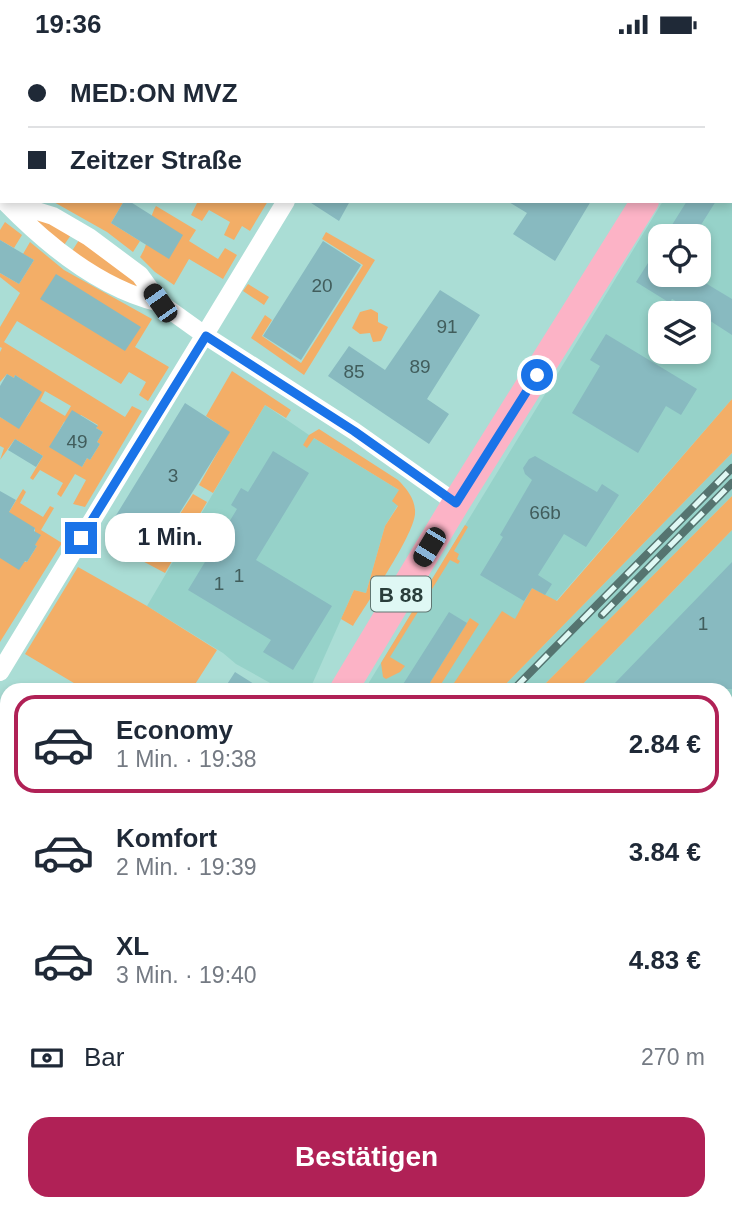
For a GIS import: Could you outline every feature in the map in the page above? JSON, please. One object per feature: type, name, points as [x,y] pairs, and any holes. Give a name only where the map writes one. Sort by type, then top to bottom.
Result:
[{"type":"main road","name":"B 88","points":[[348,683],[456,503],[644,203]]},
{"type":"street","points":[[6,203],[35,232],[83,267],[131,294],[160,303],[206,336],[354,431],[456,503]]},
{"type":"street","points":[[12,203],[53,216],[89,237],[140,275],[160,303]]},
{"type":"street","points":[[0,672],[285,203]]},
{"type":"shaded area","points":[[56,203],[123,203],[111,223],[140,241],[133,252],[107,232]]},
{"type":"shaded area","points":[[197,203],[267,203],[250,231],[242,226],[234,240],[224,235],[230,222],[209,210],[202,221],[191,215]]},
{"type":"shaded area","points":[[662,203],[732,203],[732,399],[556,601],[467,683],[369,683],[648,226],[648,287],[711,287],[711,224],[649,224]]},
{"type":"shaded area","points":[[156,206],[196,230],[189,241],[218,259],[225,248],[237,255],[223,279],[189,259],[174,285],[140,257]]},
{"type":"shaded area","points":[[32,215],[73,232],[62,248]]},
{"type":"shaded area","points":[[5,222],[22,235],[14,248],[0,240],[0,230]]},
{"type":"shaded area","points":[[326,232],[375,260],[304,375],[251,338],[265,315],[272,320],[262,336],[301,363],[363,265],[322,239]]},
{"type":"shaded area","points":[[81,237],[121,265],[142,292],[70,254]]},
{"type":"shaded area","points":[[30,242],[64,270],[152,319],[135,347],[169,367],[148,401],[139,395],[146,382],[129,372],[121,384],[17,321],[4,342],[125,417],[132,406],[142,411],[85,507],[73,504],[86,480],[75,474],[61,497],[57,494],[63,483],[40,470],[33,480],[30,478],[43,456],[15,439],[0,460],[4,448],[0,446],[0,417],[17,427],[33,405],[32,386],[15,375],[14,378],[7,374],[0,382],[0,327],[20,293],[0,277],[0,273],[19,284],[34,260],[23,254]],"holes":[[[45,391],[71,406],[65,416],[40,401]],[[81,415],[98,425],[96,428],[103,432],[97,442],[100,444],[82,467],[55,438],[64,422]]]},
{"type":"shaded area","points":[[248,284],[269,297],[264,305],[243,291]]},
{"type":"shaded area","points":[[371,309],[378,313],[378,322],[388,327],[381,341],[373,342],[370,333],[360,334],[352,328],[360,312]]},
{"type":"shaded area","points":[[232,371],[291,410],[286,418],[265,405],[213,493],[199,485],[229,432],[206,416]]},
{"type":"shaded area","points":[[732,399],[732,453],[507,683],[454,683],[502,611],[515,619],[532,588],[557,601]]},
{"type":"shaded area","points":[[265,405],[399,490],[398,505],[385,526],[366,593],[354,590],[313,683],[270,683],[147,606]]},
{"type":"shaded area","points":[[319,429],[398,480],[410,495],[415,509],[406,538],[353,626],[341,619],[354,590],[366,593],[385,526],[398,506],[392,501],[399,490],[314,438],[307,448],[303,445],[309,435]]},
{"type":"shaded area","points":[[732,453],[732,496],[546,683],[507,683]]},
{"type":"shaded area","points":[[23,489],[26,492],[20,503],[43,517],[50,506],[54,508],[41,530],[62,543],[0,642],[0,558],[27,562],[37,546],[35,528],[0,527]]},
{"type":"shaded area","points":[[193,494],[207,502],[165,573],[135,557],[147,538],[159,546]]},
{"type":"shaded area","points":[[732,496],[732,530],[584,683],[546,683]]},
{"type":"shaded area","points":[[465,525],[468,527],[454,551],[459,554],[457,559],[460,561],[458,564],[450,560],[390,657],[405,666],[400,672],[386,679],[383,677],[381,663]]},
{"type":"shaded area","points":[[732,530],[732,683],[584,683]]},
{"type":"shaded area","points":[[78,567],[217,650],[196,683],[74,683],[25,654]]},
{"type":"shaded area","points":[[470,618],[479,624],[442,683],[430,683]]},
{"type":"building","points":[[123,203],[132,203],[183,235],[169,259],[111,223]]},
{"type":"building","points":[[311,203],[349,203],[339,221]]},
{"type":"building","points":[[510,203],[590,203],[555,261],[513,234],[527,213]]},
{"type":"building","points":[[686,203],[715,203],[702,224],[673,224]]},
{"type":"building","points":[[0,240],[34,260],[19,284],[0,273]]},
{"type":"building","points":[[323,241],[361,265],[301,360],[263,336]]},
{"type":"building","points":[[648,263],[648,287],[711,286],[732,299],[732,335],[711,321],[711,301],[667,301],[636,282]]},
{"type":"building","points":[[56,274],[141,327],[125,351],[40,299]]},
{"type":"building","points":[[440,290],[480,315],[427,399],[449,414],[429,444],[328,376],[349,346],[385,370]]},
{"type":"building","points":[[606,334],[648,359],[648,364],[656,364],[697,389],[681,415],[666,406],[638,453],[572,413],[600,366],[590,360]]},
{"type":"building","points":[[7,374],[14,378],[15,375],[42,392],[19,429],[0,417],[0,386]]},
{"type":"building","points":[[185,403],[230,432],[159,546],[115,517]]},
{"type":"building","points":[[72,410],[103,432],[97,442],[100,444],[82,467],[49,447]]},
{"type":"building","points":[[15,439],[43,456],[36,467],[8,450]]},
{"type":"building","points":[[273,451],[309,473],[256,560],[332,606],[293,670],[263,652],[271,640],[188,590],[237,509],[231,505],[241,488],[248,492]]},
{"type":"building","points":[[535,456],[597,492],[602,484],[619,495],[586,547],[564,534],[538,575],[552,584],[545,595],[532,588],[524,601],[480,575],[532,480],[523,468],[529,459]]},
{"type":"building","points":[[0,491],[16,500],[9,512],[35,528],[34,531],[41,535],[27,562],[25,561],[19,570],[0,558]]},
{"type":"building","points":[[732,562],[732,683],[615,683]]},
{"type":"building","points":[[449,612],[467,623],[430,683],[404,683]]},
{"type":"building","points":[[235,672],[252,683],[228,683]]},
{"type":"railway","points":[[520,683],[732,468]]},
{"type":"railway","points":[[602,615],[732,483]]},
{"type":"route","points":[[81,538],[206,336],[354,431],[456,503],[537,375]]}]
